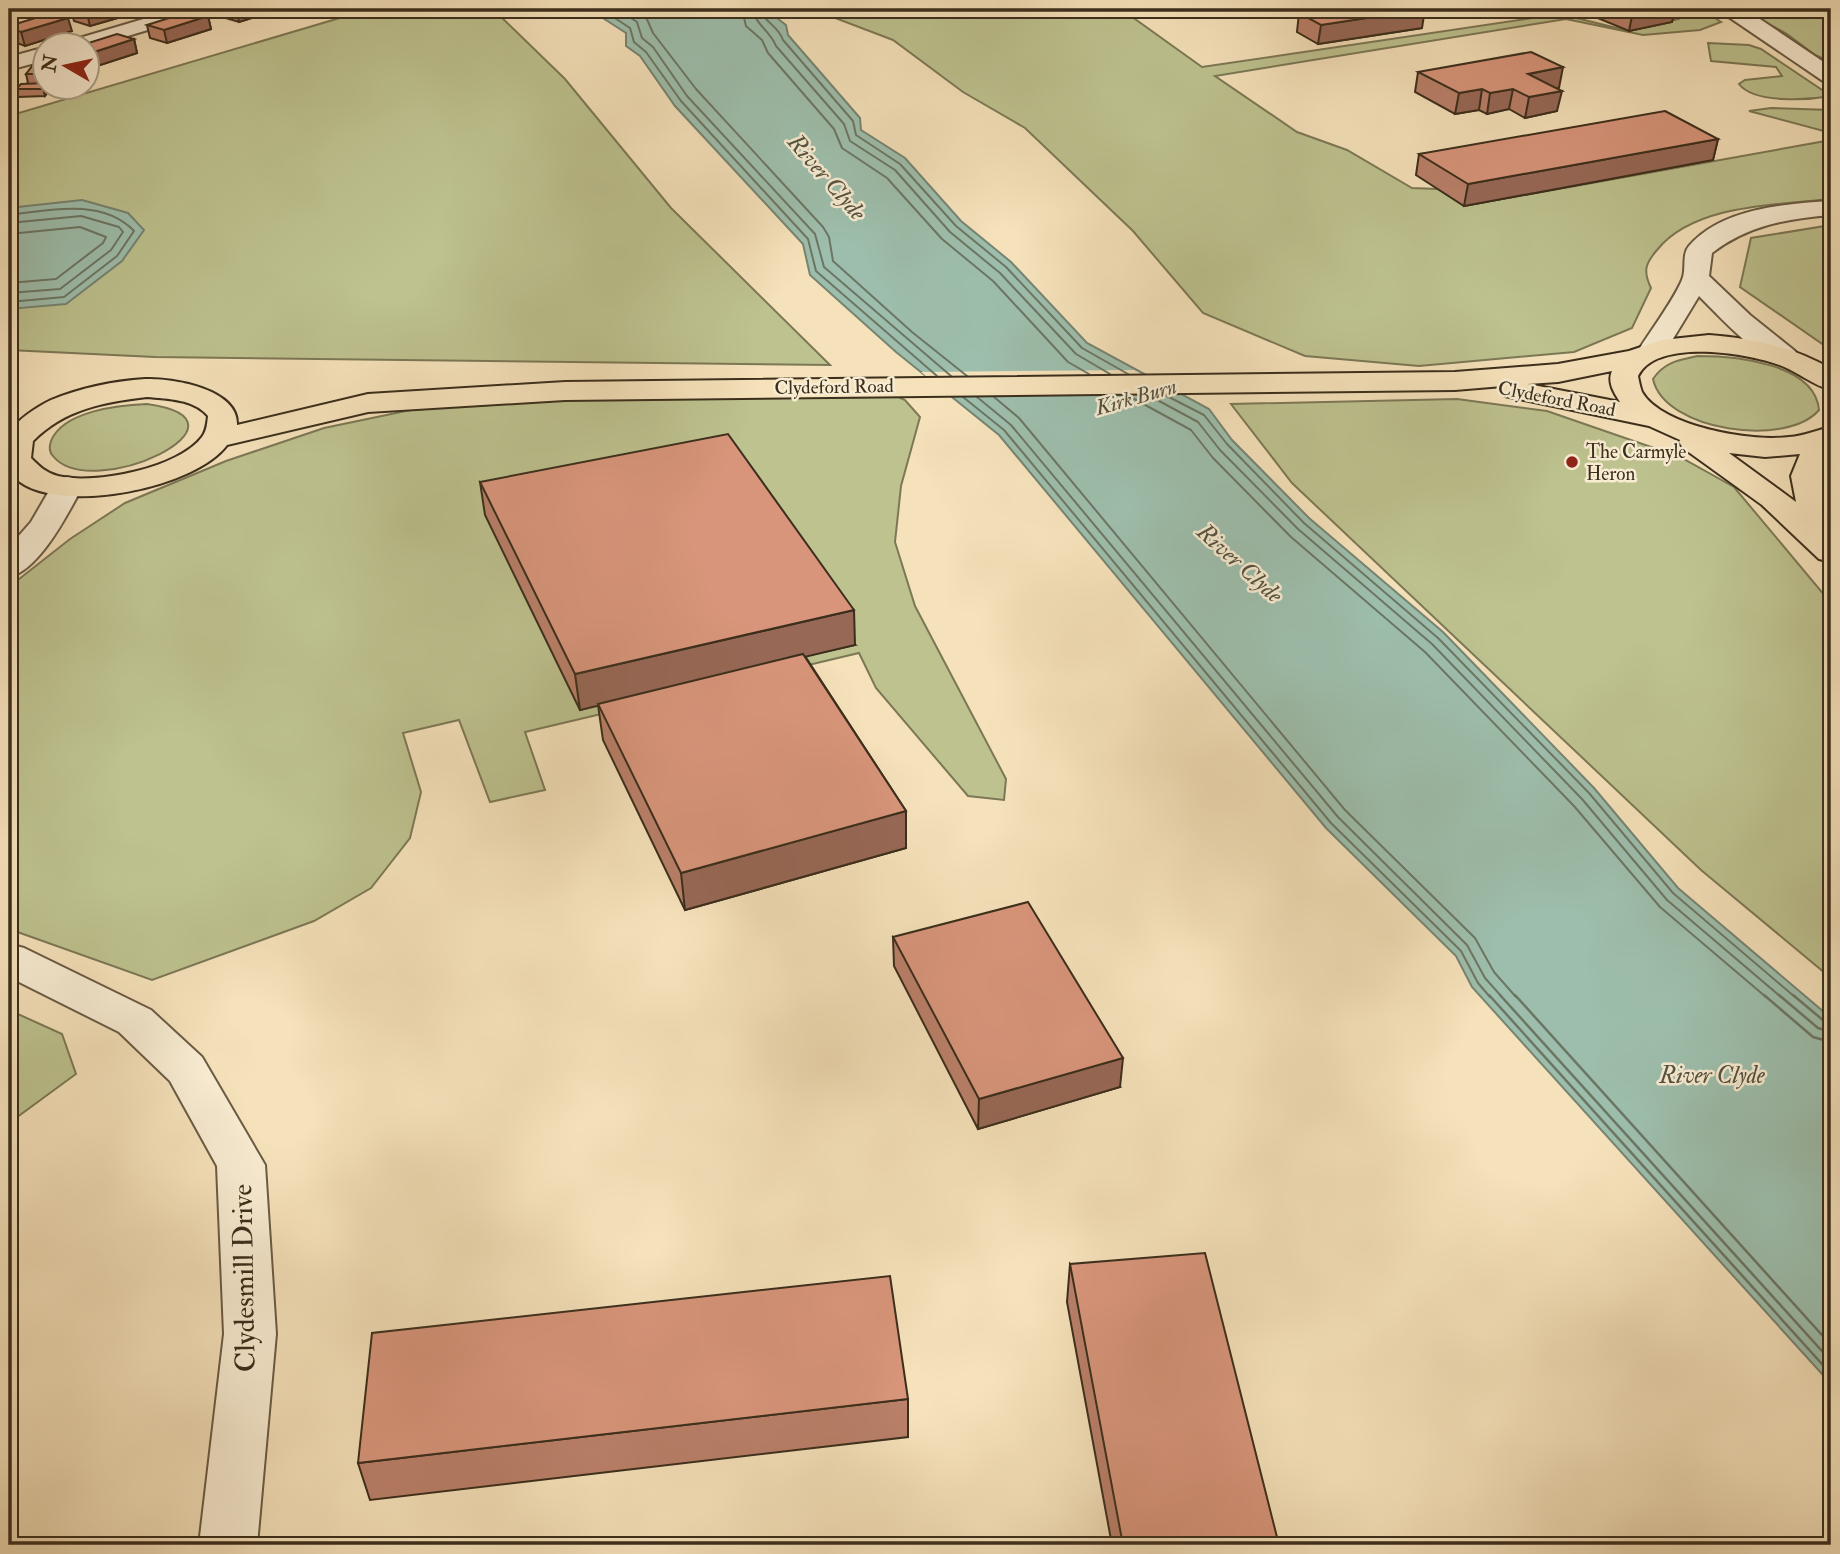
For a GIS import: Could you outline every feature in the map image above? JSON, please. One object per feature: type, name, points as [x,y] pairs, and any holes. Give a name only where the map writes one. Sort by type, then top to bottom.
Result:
[{"type":"main road","name":"Clydeford Road","points":[[218,438],[223,422],[218,408],[201,397],[177,390],[147,388],[103,394],[19,423],[14,457],[23,470],[41,480],[67,486],[102,486],[139,481],[174,470],[192,460],[218,438],[368,403],[565,391],[1455,381],[1558,373],[1679,345],[1713,344],[1749,348],[1785,357],[1826,375]]},
{"type":"main road","points":[[1647,354],[1633,362],[1624,376],[1628,393],[1644,410],[1773,498],[1831,552]]},
{"type":"main road","name":"Clydeford Road","points":[[1455,381],[1583,402],[1664,422]]},
{"type":"main road","points":[[1664,422],[1705,438],[1743,445],[1781,447],[1814,443],[1829,437]]},
{"type":"main road","points":[[1829,437],[1808,467],[1808,480],[1811,498],[1831,542]]},
{"type":"street","points":[[102,37],[197,9]]},
{"type":"street","points":[[1727,9],[1738,13],[1831,76]]},
{"type":"street","points":[[9,64],[32,58]]},
{"type":"street","points":[[1647,354],[1696,278],[1699,250],[1719,233],[1755,218],[1785,211],[1831,208]]},
{"type":"street","points":[[1696,278],[1740,321],[1785,357]]},
{"type":"street","points":[[9,567],[46,526],[67,486]]},
{"type":"street","name":"Clydesmill Drive","points":[[9,958],[135,1021],[186,1069],[242,1165],[250,1335],[228,1545]]},
{"type":"green space","points":[[370,9],[493,9],[565,79],[671,208],[830,365],[155,357],[9,350],[9,112],[19,113],[56,102],[102,102],[102,88]]},
{"type":"green space","points":[[821,9],[1121,9],[1202,67],[1560,14],[1629,31],[1678,19],[1661,9],[1701,9],[1721,22],[1700,30],[1643,35],[1566,19],[1215,76],[1297,132],[1347,150],[1412,188],[1438,189],[1464,206],[1831,140],[1831,199],[1738,210],[1692,223],[1673,235],[1650,259],[1646,272],[1651,288],[1632,328],[1574,352],[1419,366],[1305,356],[1203,313],[1133,231],[1025,128],[963,92],[893,40],[827,15]]},
{"type":"green space","points":[[1742,9],[1831,9],[1831,62],[1815,55],[1787,34]]},
{"type":"green space","points":[[1708,43],[1749,45],[1761,49],[1831,96],[1782,99],[1757,95],[1739,84],[1745,80],[1782,76],[1776,67],[1711,61]]},
{"type":"green space","points":[[1771,108],[1831,110],[1831,133],[1749,111]]},
{"type":"green space","points":[[1831,225],[1831,350],[1740,287],[1751,238]]},
{"type":"green space","points":[[1698,356],[1751,361],[1788,372],[1814,394],[1819,410],[1803,422],[1755,431],[1702,422],[1679,411],[1662,397],[1653,379],[1667,365]]},
{"type":"green space","points":[[894,395],[905,400],[920,417],[901,486],[895,542],[915,606],[1006,779],[1004,800],[968,796],[876,688],[859,653],[525,732],[545,790],[490,802],[459,720],[403,733],[421,792],[410,838],[371,888],[314,921],[152,980],[9,929],[9,587],[70,539],[125,503],[226,461],[324,428],[425,407],[535,398]]},
{"type":"green space","points":[[1457,399],[1547,411],[1680,457],[1734,487],[1831,603],[1831,978],[1701,870],[1292,483],[1231,404]]},
{"type":"green space","points":[[147,404],[179,413],[188,426],[180,441],[159,454],[131,465],[101,471],[73,468],[51,453],[51,441],[57,431],[79,416],[107,408]]},
{"type":"green space","points":[[9,1010],[62,1034],[76,1074],[9,1123]]},
{"type":"water","name":"River Clyde","points":[[589,9],[765,9],[786,25],[788,35],[860,118],[861,130],[905,158],[961,221],[1011,262],[1087,343],[1209,409],[1232,440],[1309,518],[1443,632],[1594,788],[1678,888],[1831,1018],[1831,1384],[1472,987],[1456,956],[1326,828],[999,435],[896,352],[810,275],[803,244],[675,106],[640,56],[626,46],[626,33]]},
{"type":"water","points":[[82,200],[128,213],[144,230],[122,261],[66,304],[9,309],[9,208]]},
{"type":"pier","points":[[1134,370],[1179,394],[950,396],[921,372]]},
{"type":"building","points":[[73,9],[103,9],[87,13]]},
{"type":"building","points":[[1328,9],[1425,9],[1321,25],[1299,13]]},
{"type":"building","points":[[191,11],[208,16],[164,30],[147,25]]},
{"type":"building","points":[[52,13],[68,18],[21,32],[9,28],[9,26]]},
{"type":"building","points":[[117,34],[134,39],[102,49],[102,39]]},
{"type":"building","points":[[1531,52],[1563,67],[1528,74],[1562,91],[1529,97],[1513,89],[1490,93],[1482,89],[1459,93],[1418,72]]},
{"type":"building","points":[[21,84],[32,84],[32,89],[16,89]]},
{"type":"building","points":[[1665,111],[1718,139],[1468,184],[1419,154]]},
{"type":"building","points":[[728,434],[854,610],[575,674],[480,482]]},
{"type":"building","points":[[803,654],[906,811],[681,873],[598,704]]},
{"type":"building","points":[[1028,902],[1123,1058],[979,1099],[893,937]]},
{"type":"building","points":[[1205,1253],[1279,1545],[1123,1545],[1070,1264]]},
{"type":"building","points":[[890,1276],[908,1399],[358,1463],[372,1333]]},
{"type":"place","name":"The Carmyle Heron","points":[[1572,462]]},
{"type":"water label","name":"Kirk Burn","points":[[1136,397]]}]
